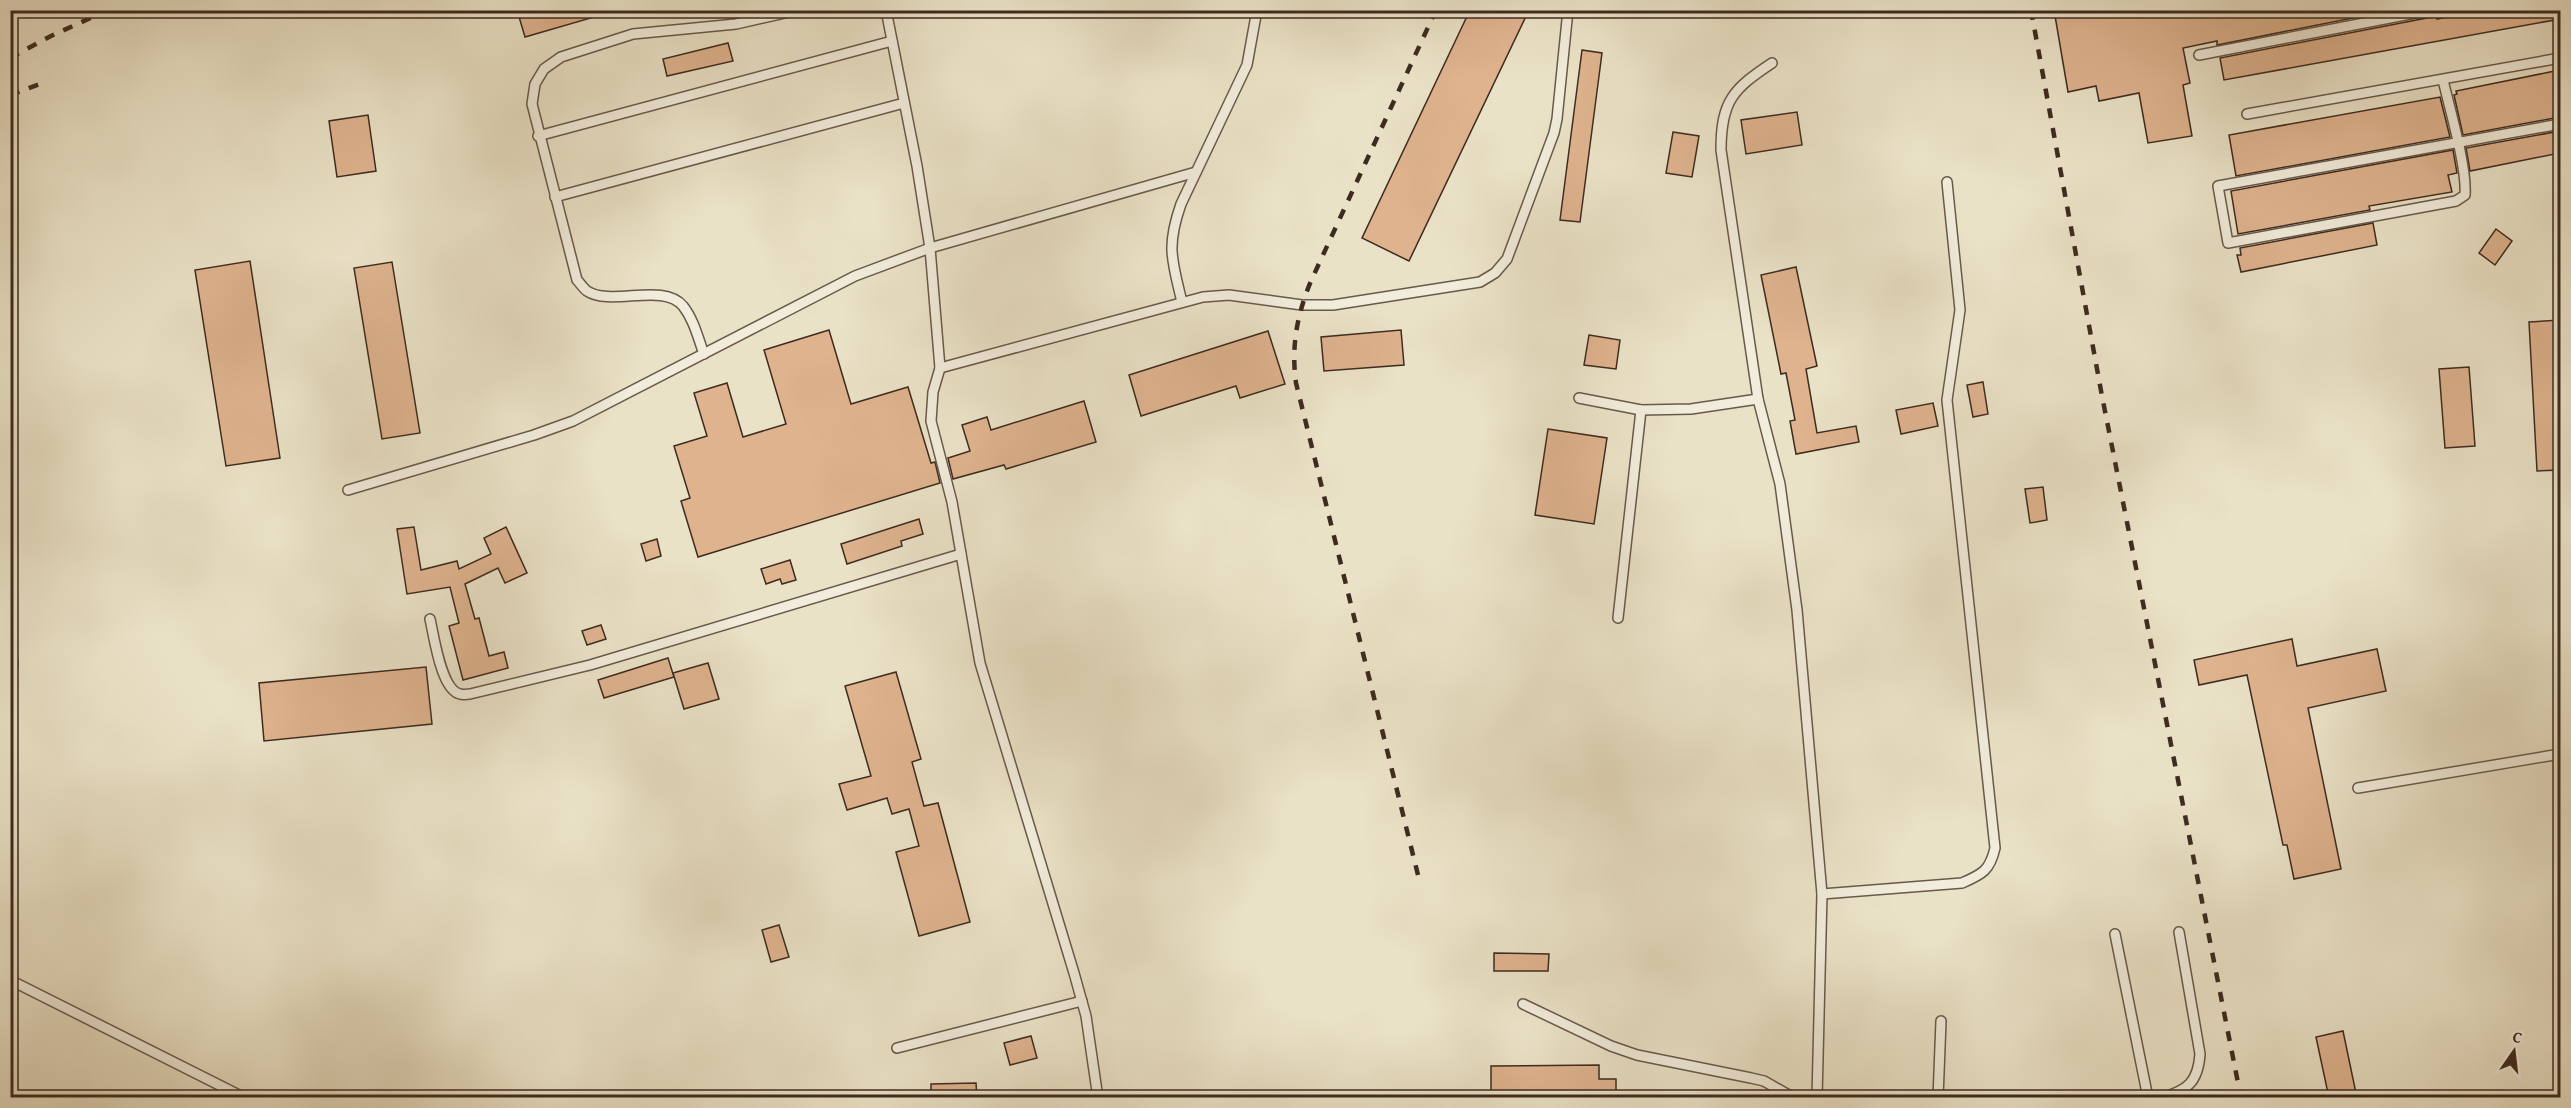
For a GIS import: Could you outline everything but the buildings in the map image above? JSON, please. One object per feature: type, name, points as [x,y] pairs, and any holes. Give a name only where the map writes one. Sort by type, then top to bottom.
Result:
[{"type":"lane","points":[[704,354],[692,319],[681,304],[668,298],[647,295],[607,296],[588,291],[577,280],[538,136],[532,104],[535,84],[544,69],[561,57],[633,34],[736,24],[798,10]]},
{"type":"lane","points":[[886,10],[930,248],[940,368],[933,392],[932,422],[952,502],[980,663],[1082,1001],[1098,1098]]},
{"type":"lane","points":[[1182,302],[1170,250],[1172,228],[1247,65],[1257,10]]},
{"type":"lane","points":[[940,368],[1203,297],[1229,295],[1302,305],[1333,306],[1457,288],[1480,282],[1495,273],[1507,259],[1554,133],[1568,10]]},
{"type":"lane","points":[[2199,55],[2432,10]]},
{"type":"lane","points":[[538,136],[892,41]]},
{"type":"lane","points":[[2247,114],[2560,58]]},
{"type":"lane","points":[[1772,63],[1745,81],[1728,101],[1721,129],[1721,150],[1758,399],[1780,484],[1797,610],[1822,894],[1817,1098]]},
{"type":"lane","points":[[2444,80],[2457,143],[2466,185],[2465,195],[2456,201],[2228,243],[2218,186],[2457,143],[2560,124]]},
{"type":"lane","points":[[555,197],[904,103]]},
{"type":"lane","points":[[348,490],[534,435],[573,421],[855,276],[930,248],[1196,172]]},
{"type":"lane","points":[[1822,894],[1962,882],[1980,875],[1991,864],[1995,848],[1947,400],[1960,310],[1947,182]]},
{"type":"lane","points":[[1579,398],[1641,411],[1691,409],[1758,399]]},
{"type":"lane","points":[[1618,618],[1641,411]]},
{"type":"lane","points":[[430,619],[444,677],[449,686],[460,694],[470,694],[590,665],[960,554]]},
{"type":"lane","points":[[10,656],[13,663],[10,684]]},
{"type":"lane","points":[[2358,788],[2560,754]]},
{"type":"lane","points":[[2162,1098],[2181,1092],[2189,1085],[2196,1077],[2199,1065],[2200,1054],[2179,932]]},
{"type":"lane","points":[[2115,934],[2148,1098]]},
{"type":"lane","points":[[10,980],[245,1098]]},
{"type":"lane","points":[[897,1048],[1082,1001]]},
{"type":"lane","points":[[1523,1004],[1611,1046],[1637,1055],[1751,1077],[1764,1081],[1794,1098]]},
{"type":"lane","points":[[1938,1098],[1941,1021]]},
{"type":"railway","points":[[10,58],[108,10]]},
{"type":"railway","points":[[1418,875],[1296,383],[1294,356],[1296,331],[1311,281],[1436,10]]},
{"type":"railway","points":[[2031,10],[2102,396],[2241,1098]]},
{"type":"railway","points":[[10,95],[45,82]]}]
